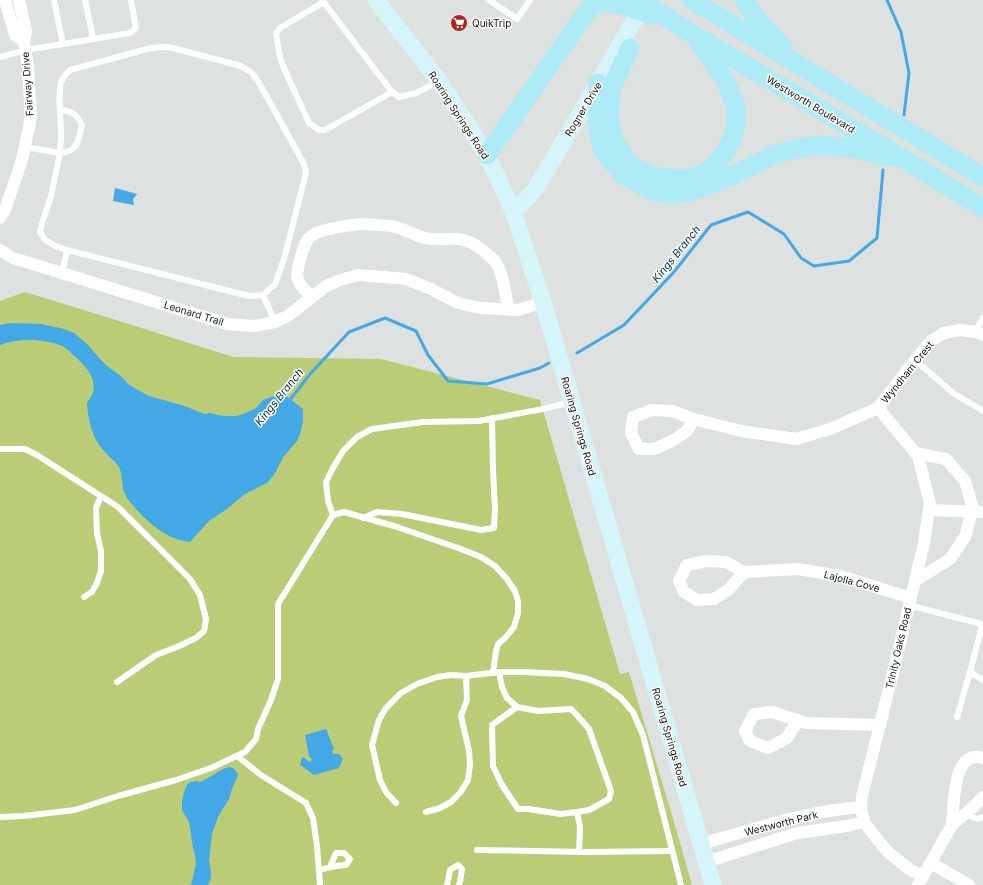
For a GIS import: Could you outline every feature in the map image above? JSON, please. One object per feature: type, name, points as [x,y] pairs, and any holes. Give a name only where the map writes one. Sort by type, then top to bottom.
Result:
[{"type":"main road","name":"Westworth Boulevard","points":[[640,0],[687,30],[983,208]]},
{"type":"main road","points":[[692,0],[978,174],[960,194]]},
{"type":"main road","points":[[744,0],[749,9],[771,36],[807,70]]},
{"type":"main road","points":[[487,156],[588,10],[594,4],[610,1],[619,3],[687,30],[724,78],[736,106],[736,121],[733,136],[726,151],[716,164],[704,174],[689,180],[658,178],[631,166],[616,144],[611,128],[609,114],[612,87],[630,48]]},
{"type":"main road","points":[[598,84],[596,114],[602,149],[623,174],[652,191],[673,194],[693,191],[732,176],[775,154],[822,145],[850,148],[907,161]]},
{"type":"street","name":"Fairway Drive","points":[[5,0],[14,35],[25,46]]},
{"type":"street","name":"Fairway Drive","points":[[0,218],[5,210],[22,160],[31,117],[28,66],[25,46],[26,31],[19,0]]},
{"type":"street","name":"Rogner Drive","points":[[513,211],[524,202],[536,188],[646,0]]},
{"type":"street","points":[[630,48],[642,30],[658,0]]},
{"type":"street","name":"Roaring Springs Road","points":[[379,1],[438,81],[487,156],[513,211],[543,302],[713,885]]},
{"type":"street","points":[[312,297],[300,286],[297,280],[306,243],[309,238],[313,234],[328,229],[362,224],[392,226],[424,238],[434,240],[460,239],[470,242],[482,249],[494,260],[503,279],[508,309]]},
{"type":"street","name":"Leonard Trail","points":[[0,250],[13,258],[227,324],[254,326],[274,322],[288,316],[326,286],[358,275],[406,279],[431,289],[458,303],[480,308],[518,310],[543,302]]},
{"type":"street","name":"Wyndham Crest","points":[[878,408],[931,341],[944,333],[960,330],[979,333]]},
{"type":"street","points":[[694,419],[687,430],[672,441],[654,449],[639,449],[631,433],[633,417],[652,410],[672,411],[694,419],[741,431],[796,439],[830,429],[878,408]]},
{"type":"street","name":"Trinity Oaks Road","points":[[878,408],[918,456],[930,503],[924,543],[862,796],[861,807],[864,822],[888,852],[921,881]]},
{"type":"street","points":[[916,453],[946,459],[966,481],[972,505],[977,512]]},
{"type":"street","points":[[929,510],[977,512]]},
{"type":"street","points":[[915,581],[950,559],[965,537],[977,512]]},
{"type":"street","points":[[707,561],[726,562],[744,572],[728,590],[714,599],[697,600],[684,592],[679,581],[687,565],[707,561]]},
{"type":"street","name":"Lajolla Cove","points":[[744,572],[798,569],[840,576],[910,601]]},
{"type":"street","points":[[798,720],[806,723],[880,725]]},
{"type":"street","points":[[952,825],[956,780],[964,763],[975,756],[983,758]]},
{"type":"street","points":[[921,881],[952,825],[983,797]]},
{"type":"street","name":"Westworth Park","points":[[701,844],[796,817],[845,808],[861,807]]},
{"type":"street","name":"Westworth Park","points":[[706,862],[797,833],[864,822]]},
{"type":"street","points":[[931,863],[969,885]]},
{"type":"lane","points":[[54,0],[63,44]]},
{"type":"lane","points":[[85,0],[93,38]]},
{"type":"lane","points":[[0,57],[25,46],[63,44],[130,33],[136,28],[130,0]]},
{"type":"lane","points":[[489,0],[517,19],[530,0]]},
{"type":"lane","points":[[392,92],[325,130],[319,130],[310,122],[283,66],[276,34],[280,28],[323,1],[392,92],[399,97],[416,94],[438,81]]},
{"type":"lane","points":[[169,47],[241,66],[251,72],[258,81],[304,164],[306,173],[282,265],[275,284],[263,295],[249,296],[67,250],[55,246],[45,240],[40,232],[51,196],[60,153],[62,135],[60,110],[60,91],[62,80],[70,70],[147,49],[169,47]]},
{"type":"lane","points":[[24,147],[60,153],[68,152],[75,147],[82,125],[78,117],[72,112],[60,110]]},
{"type":"lane","points":[[62,273],[67,250]]},
{"type":"lane","points":[[263,295],[274,322]]},
{"type":"lane","points":[[979,333],[983,318]]},
{"type":"lane","points":[[915,360],[953,393],[983,411]]},
{"type":"lane","points":[[333,515],[328,501],[326,482],[344,451],[357,437],[372,429],[423,422],[480,421],[543,409],[572,401]]},
{"type":"lane","points":[[363,518],[377,512],[383,512],[402,514],[481,530],[494,528],[495,509],[492,418]]},
{"type":"lane","points":[[0,449],[25,449],[37,455],[118,507],[190,579],[200,595],[206,619],[204,631],[196,638],[156,655],[116,682]]},
{"type":"lane","points":[[84,597],[92,592],[101,571],[101,551],[97,533],[96,508],[101,496]]},
{"type":"lane","points":[[0,817],[75,810],[176,780],[211,768],[245,752],[256,739],[258,729],[271,700],[278,679],[278,604],[333,515],[344,512],[394,526],[461,549],[481,557],[495,566],[515,590],[518,601],[518,613],[514,627],[498,644],[496,652],[496,673],[507,698],[517,707],[538,711],[571,709],[589,729],[611,791],[609,799],[589,810],[562,814],[518,809],[502,785],[493,766],[492,725],[517,707]]},
{"type":"lane","points":[[910,601],[978,623],[982,626],[957,717]]},
{"type":"lane","points":[[396,803],[386,792],[380,780],[372,745],[379,720],[386,708],[401,693],[417,684],[437,677],[452,675],[466,676],[525,672],[564,674],[588,679],[605,686],[621,698],[633,712],[643,734],[681,885]]},
{"type":"lane","points":[[970,672],[983,680]]},
{"type":"lane","points":[[426,812],[440,808],[451,802],[460,793],[468,780],[470,765],[469,751],[461,716],[467,700],[466,676]]},
{"type":"lane","points":[[237,756],[261,775],[306,804],[313,818],[320,885]]},
{"type":"lane","points":[[577,812],[580,827],[579,852]]},
{"type":"lane","points":[[965,814],[977,819],[983,817]]},
{"type":"lane","points":[[477,850],[579,852],[672,851]]},
{"type":"lane","points":[[447,885],[450,870],[458,865],[462,868],[460,882],[458,885]]},
{"type":"lane","points":[[319,870],[330,867]]},
{"type":"green space","points":[[25,292],[233,357],[381,359],[540,400],[620,674],[629,672],[692,885],[0,885],[0,301]]},
{"type":"water","points":[[115,188],[137,194],[133,199],[134,205],[113,201]]},
{"type":"water","points":[[11,323],[41,324],[64,329],[74,333],[88,345],[107,366],[122,377],[128,384],[149,396],[185,406],[204,414],[210,413],[217,415],[237,416],[256,408],[263,400],[282,393],[303,409],[303,422],[300,434],[297,441],[284,456],[274,475],[267,483],[245,494],[227,509],[209,521],[190,542],[174,538],[153,526],[130,502],[124,491],[119,467],[96,440],[88,416],[87,403],[94,389],[94,383],[89,372],[77,358],[60,345],[22,340],[0,345],[0,325]]},
{"type":"water","points":[[326,729],[334,749],[332,751],[333,754],[339,754],[343,759],[339,768],[314,775],[300,765],[302,757],[310,762],[312,759],[309,756],[305,735]]},
{"type":"water","points":[[229,767],[233,768],[238,774],[229,799],[218,817],[212,834],[209,861],[211,878],[208,885],[191,885],[196,864],[189,822],[182,810],[184,792],[190,782],[201,782]]},
{"type":"waterway","name":"Kings Branch","points":[[887,0],[901,32],[909,73],[904,115]]},
{"type":"waterway","name":"Kings Branch","points":[[577,353],[624,325],[674,272],[711,225],[748,212],[784,234],[801,258],[814,266],[849,261],[877,238],[883,170]]},
{"type":"waterway","name":"Kings Branch","points":[[289,401],[311,373],[349,332],[385,318],[416,331],[428,355],[448,381],[487,384],[540,368],[549,363]]},
{"type":"place","name":"QuikTrip","points":[[459,23]]}]
